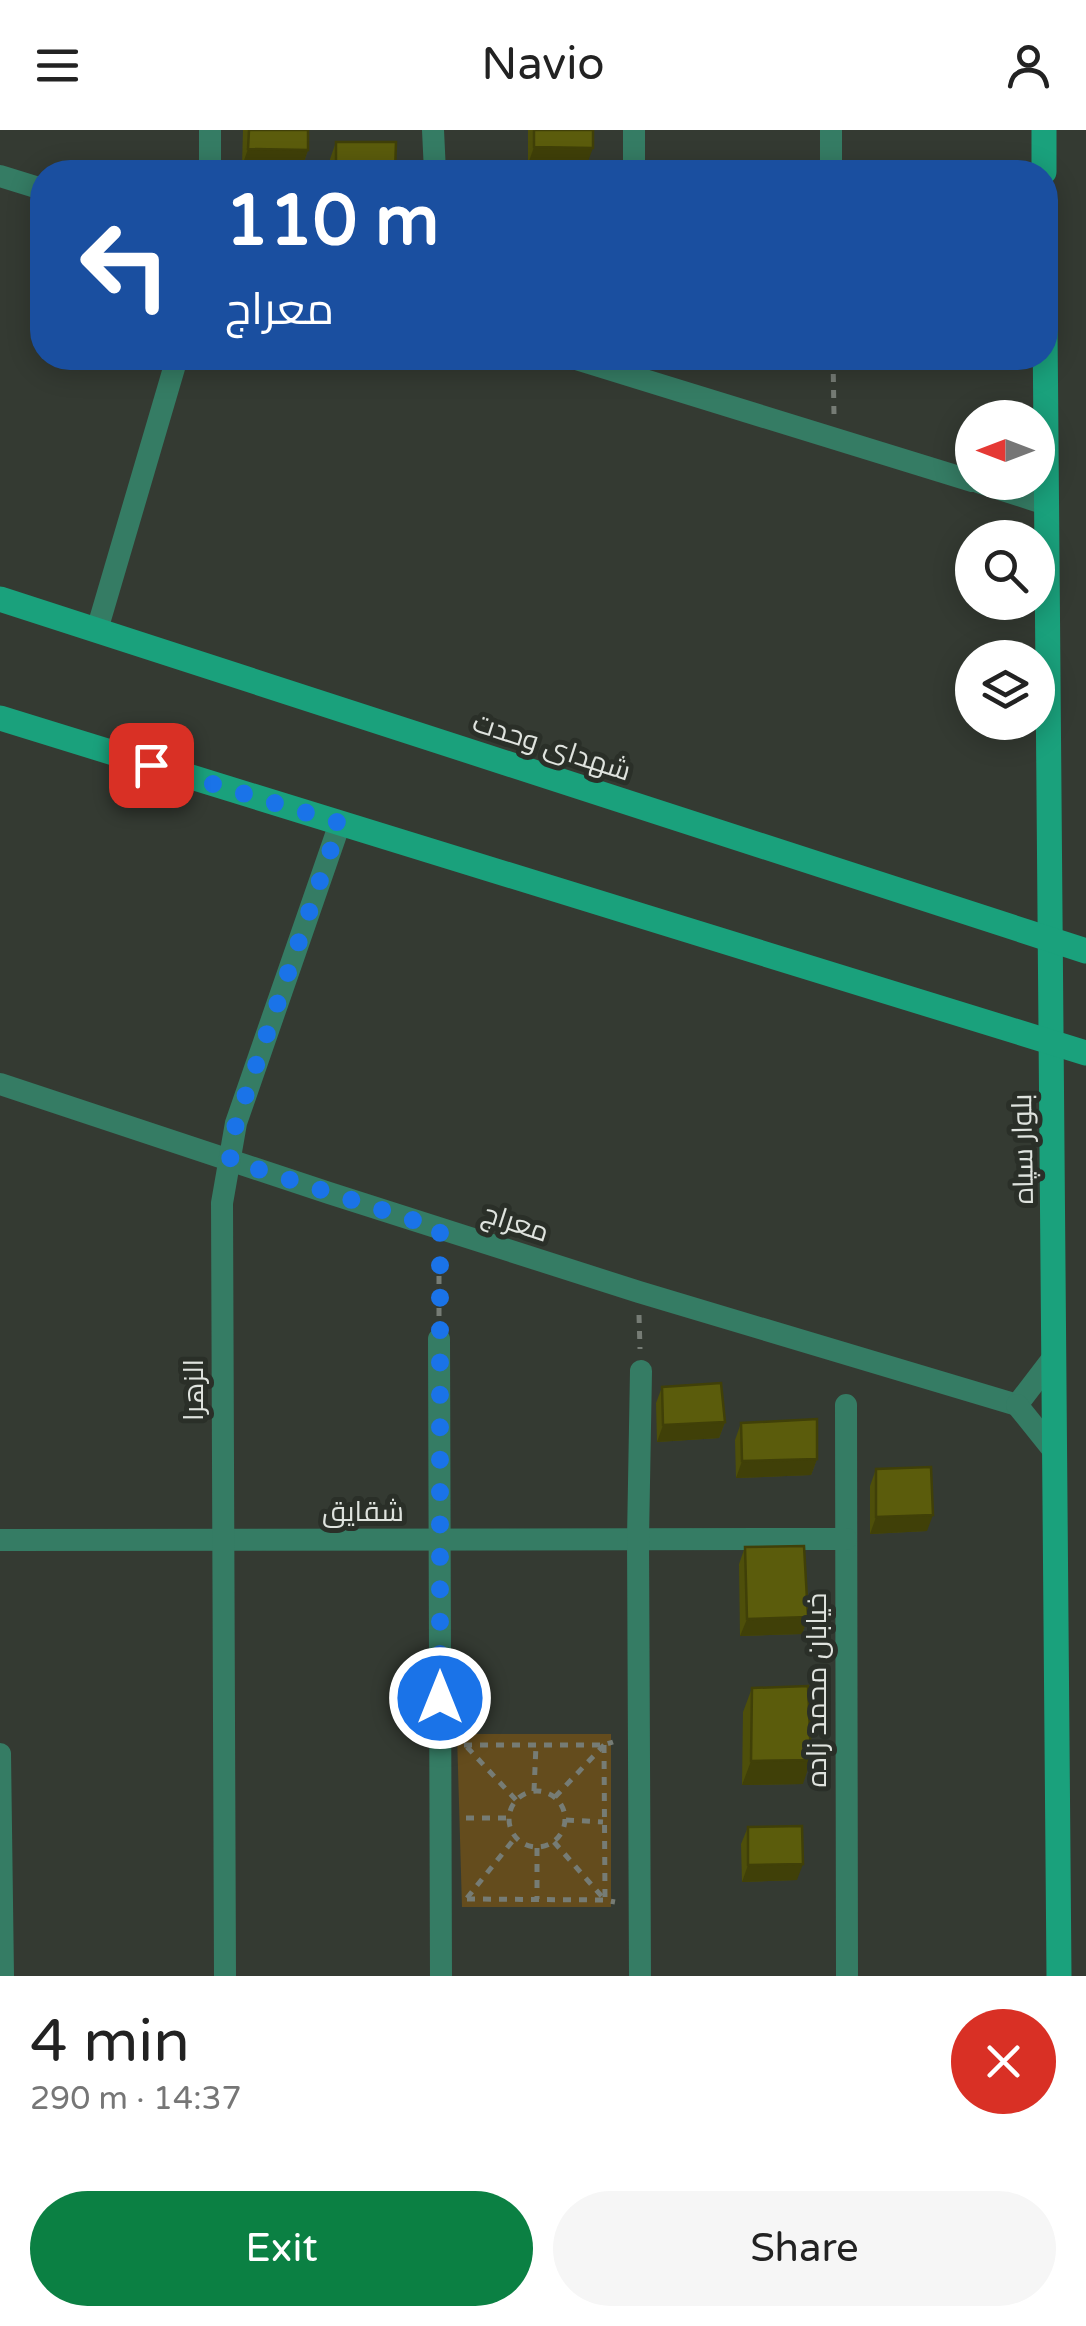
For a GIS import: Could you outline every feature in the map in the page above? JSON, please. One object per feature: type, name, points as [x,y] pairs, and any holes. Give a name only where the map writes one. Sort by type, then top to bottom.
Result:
[{"type":"street","points":[[210,130],[210,160]]},
{"type":"street","points":[[433,130],[434,160]]},
{"type":"street","points":[[634,130],[634,160]]},
{"type":"street","points":[[831,130],[831,160]]},
{"type":"street","points":[[1044,130],[1044,160]]},
{"type":"street","points":[[0,176],[30,185]]},
{"type":"street","points":[[97,630],[173,370]]},
{"type":"street","points":[[612,370],[955,476]]},
{"type":"street","name":"بلوار سپاه","points":[[1045,370],[1059,1976]]},
{"type":"street","points":[[1033,500],[1046,504]]},
{"type":"street","name":"شهدای وحدت","points":[[0,599],[1086,951]]},
{"type":"street","points":[[0,718],[1086,1053]]},
{"type":"street","name":"الزهرا","points":[[225,1976],[222,1203],[236,1123],[340,823]]},
{"type":"street","name":"معراج","points":[[0,1084],[639,1292],[1017,1405]]},
{"type":"street","points":[[439,1338],[442,1976]]},
{"type":"street","points":[[1054,1358],[1017,1405],[1054,1451]]},
{"type":"street","points":[[640,1976],[641,1371]]},
{"type":"street","name":"خیابان محمد زاده","points":[[846,1405],[847,1976]]},
{"type":"street","name":"شقایق","points":[[0,1540],[846,1538]]},
{"type":"street","points":[[0,1754],[4,1976]]},
{"type":"path","points":[[833,370],[835,438]]},
{"type":"path","points":[[439,1338],[440,1229]]},
{"type":"path","points":[[639,1292],[641,1371]]},
{"type":"path","points":[[440,1737],[466,1745],[604,1745],[639,1733]]},
{"type":"path","points":[[534,1791],[536,1744]]},
{"type":"path","points":[[466,1745],[516,1800]]},
{"type":"path","points":[[555,1797],[604,1745]]},
{"type":"path","points":[[604,1745],[605,1900]]},
{"type":"path","points":[[534,1791],[555,1797],[566,1820],[563,1832],[554,1842],[536,1848],[524,1846],[510,1829],[510,1808],[516,1800],[534,1791]]},
{"type":"path","points":[[465,1818],[508,1818]]},
{"type":"path","points":[[566,1820],[603,1822]]},
{"type":"path","points":[[466,1899],[515,1838]]},
{"type":"path","points":[[554,1842],[605,1900]]},
{"type":"path","points":[[536,1848],[537,1899]]},
{"type":"path","points":[[440,1909],[466,1899],[605,1900],[640,1908]]},
{"type":"shaded area","points":[[457,1734],[611,1734],[611,1907],[462,1907]]},
{"type":"building","points":[[249,130],[308,130],[308,150],[248,149]]},
{"type":"building","points":[[534,130],[593,130],[593,148],[534,147]]},
{"type":"building","points":[[336,142],[396,142],[395,160],[336,160]]},
{"type":"building","points":[[721,1383],[725,1422],[663,1425],[662,1387]]},
{"type":"building","points":[[817,1419],[817,1459],[742,1461],[741,1423]]},
{"type":"building","points":[[931,1467],[933,1515],[876,1517],[876,1469]]},
{"type":"building","points":[[804,1546],[808,1617],[747,1619],[745,1547]]},
{"type":"building","points":[[808,1686],[811,1760],[751,1761],[752,1688]]},
{"type":"building","points":[[802,1826],[803,1864],[748,1865],[748,1827]]},
{"type":"route","points":[[151,765],[340,823],[236,1123],[230,1160],[440,1229],[440,1698]]}]
